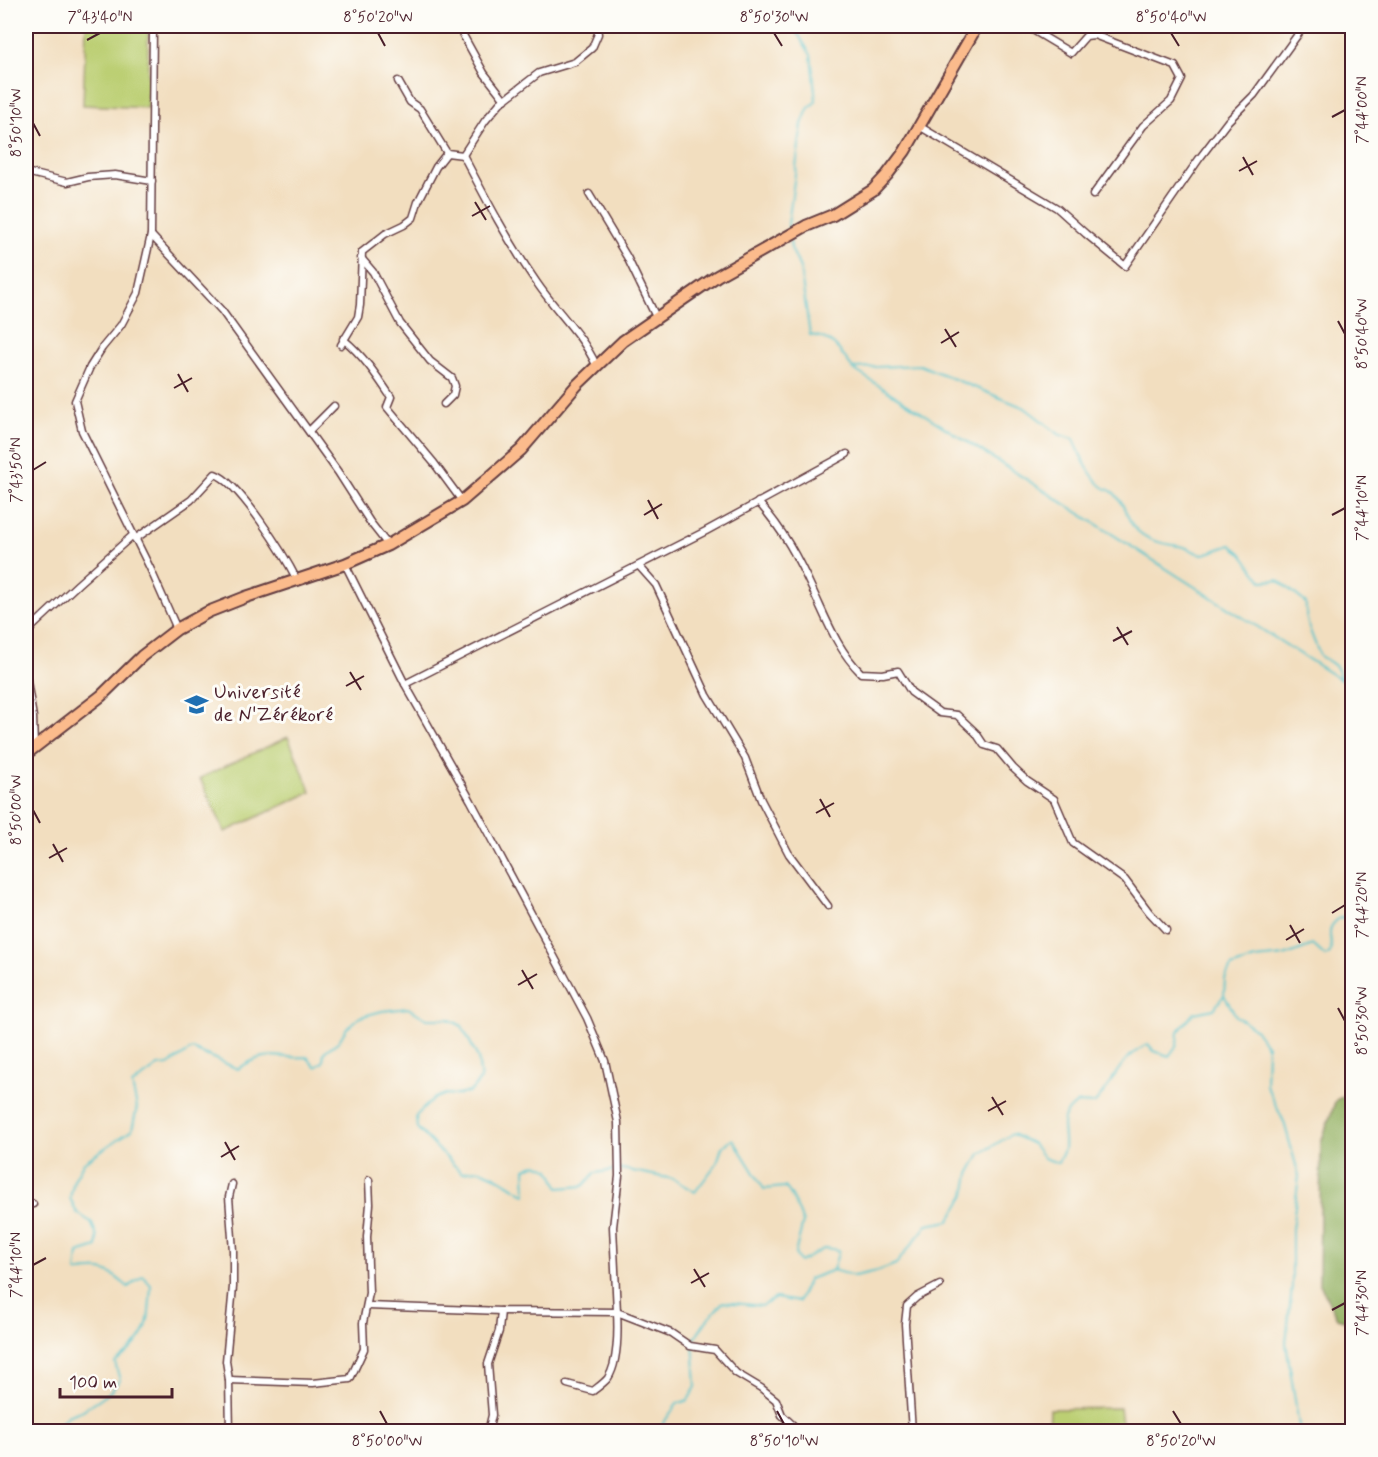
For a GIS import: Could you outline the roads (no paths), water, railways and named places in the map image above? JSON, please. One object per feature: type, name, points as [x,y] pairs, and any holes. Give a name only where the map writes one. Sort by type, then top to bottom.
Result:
[{"type":"main road","points":[[30,751],[101,696],[142,656],[177,629],[218,608],[345,564],[388,545],[462,501],[521,450],[596,365],[656,317],[717,276],[806,226],[833,215],[873,190],[905,151],[976,26]]},
{"type":"street","points":[[153,26],[151,235],[138,292],[121,325],[90,367],[75,400],[81,431],[177,629]]},
{"type":"street","points":[[458,26],[484,74],[505,100]]},
{"type":"street","points":[[463,155],[485,121],[505,100],[539,73],[575,62],[592,48],[598,34],[597,26]]},
{"type":"street","points":[[1026,26],[1071,53],[1086,36],[1094,35],[1175,66],[1182,79],[1171,101],[1143,126],[1093,195]]},
{"type":"street","points":[[919,126],[1057,208],[1125,266],[1199,159],[1228,121],[1254,94],[1304,26]]},
{"type":"street","points":[[398,81],[410,102],[420,109],[447,153]]},
{"type":"street","points":[[447,153],[463,155]]},
{"type":"street","points":[[447,153],[436,167],[418,202],[413,218],[385,234],[362,252],[358,317],[342,342],[358,351],[391,397],[387,407],[434,463],[462,501]]},
{"type":"street","points":[[463,155],[518,255],[556,310],[590,351],[596,365]]},
{"type":"street","points":[[26,172],[67,182],[88,177],[115,175],[152,181]]},
{"type":"street","points":[[589,194],[627,257],[656,317]]},
{"type":"street","points":[[151,235],[222,311],[388,545]]},
{"type":"street","points":[[361,258],[373,272],[400,323],[430,361],[452,378],[455,386],[453,395],[444,404]]},
{"type":"street","points":[[309,431],[334,406]]},
{"type":"street","points":[[405,684],[639,566],[847,454]]},
{"type":"street","points":[[26,636],[33,626],[78,584],[134,537],[192,500],[215,474],[231,484],[271,536],[297,580]]},
{"type":"street","points":[[758,502],[778,525],[798,559],[834,639],[849,661],[861,673],[883,674],[897,670],[911,692],[940,713],[957,715],[968,724],[984,745],[997,749],[1027,781],[1054,799],[1073,843],[1125,880],[1166,930]]},
{"type":"street","points":[[345,564],[405,684],[471,801],[587,1018],[605,1061],[618,1122],[619,1176],[613,1227],[618,1325],[614,1366],[607,1380],[593,1391],[567,1384]]},
{"type":"street","points":[[639,566],[656,585],[707,695],[745,758],[761,800],[789,854],[828,906]]},
{"type":"street","points":[[26,675],[33,717],[30,751]]},
{"type":"street","points":[[229,1380],[313,1383],[350,1379],[364,1349],[363,1323],[368,1306],[369,1180]]},
{"type":"street","points":[[230,1431],[229,1380],[226,1361],[233,1287],[229,1197],[232,1184]]},
{"type":"street","points":[[26,1204],[33,1204]]},
{"type":"street","points":[[912,1431],[904,1324],[907,1306],[917,1297],[940,1285]]},
{"type":"street","points":[[368,1306],[617,1312],[671,1333],[690,1346],[715,1350],[736,1373],[776,1400],[782,1415],[795,1427],[807,1431]]},
{"type":"street","points":[[488,1431],[492,1415],[488,1364],[499,1331],[501,1311]]},
{"type":"waterway","points":[[789,232],[788,224],[802,124],[808,109],[816,101],[811,55],[793,26]]},
{"type":"waterway","points":[[790,241],[800,268],[810,335],[830,342],[853,369],[1352,687]]},
{"type":"waterway","points":[[855,368],[920,365],[1025,408],[1060,435],[1074,439],[1093,477],[1115,494],[1131,523],[1140,533],[1152,540],[1184,547],[1201,555],[1231,545],[1241,553],[1262,581],[1278,580],[1306,603],[1308,624],[1320,656],[1337,668],[1340,680]]},
{"type":"waterway","points":[[654,1432],[677,1404],[688,1400],[696,1387],[693,1341],[723,1302],[762,1306],[776,1298],[798,1302],[809,1279],[833,1270],[854,1276],[896,1264],[927,1225],[949,1221],[965,1195],[969,1174],[980,1154],[1012,1134],[1033,1144],[1044,1158],[1058,1163],[1064,1149],[1064,1119],[1070,1109],[1077,1103],[1094,1104],[1124,1062],[1148,1044],[1154,1051],[1169,1056],[1177,1045],[1178,1032],[1194,1013],[1214,1009],[1224,995],[1225,979],[1231,967],[1255,959],[1284,956],[1313,945],[1325,956],[1330,953],[1332,926],[1341,917],[1352,919]]},
{"type":"waterway","points":[[1224,995],[1236,1016],[1255,1029],[1267,1046],[1266,1085],[1284,1122],[1299,1176],[1292,1229],[1292,1287],[1286,1343],[1300,1432]]},
{"type":"waterway","points":[[52,1432],[67,1416],[83,1410],[110,1392],[120,1380],[115,1363],[141,1337],[148,1322],[149,1312],[151,1285],[143,1276],[128,1287],[105,1271],[76,1272],[78,1253],[97,1247],[97,1236],[91,1222],[77,1213],[70,1198],[74,1180],[84,1162],[132,1130],[137,1107],[132,1085],[158,1066],[168,1065],[192,1049],[238,1069],[257,1059],[272,1056],[307,1057],[316,1067],[323,1062],[324,1052],[339,1041],[346,1029],[360,1017],[382,1011],[408,1008],[427,1019],[448,1019],[462,1026],[478,1058],[481,1079],[470,1092],[458,1095],[446,1094],[433,1099],[416,1116],[417,1128],[462,1173],[482,1171],[495,1176],[526,1195],[525,1169],[537,1164],[550,1170],[559,1188],[583,1186],[595,1173],[622,1169],[673,1179],[695,1192],[717,1163],[722,1147],[733,1139],[764,1189],[785,1187],[791,1195],[803,1222],[795,1254],[800,1262],[825,1248],[839,1250],[833,1270]]},
{"type":"waterway","points":[[26,1424],[26,1432]]},
{"type":"place","name":"Université de N'Zérékoré","points":[[196,704]]}]
